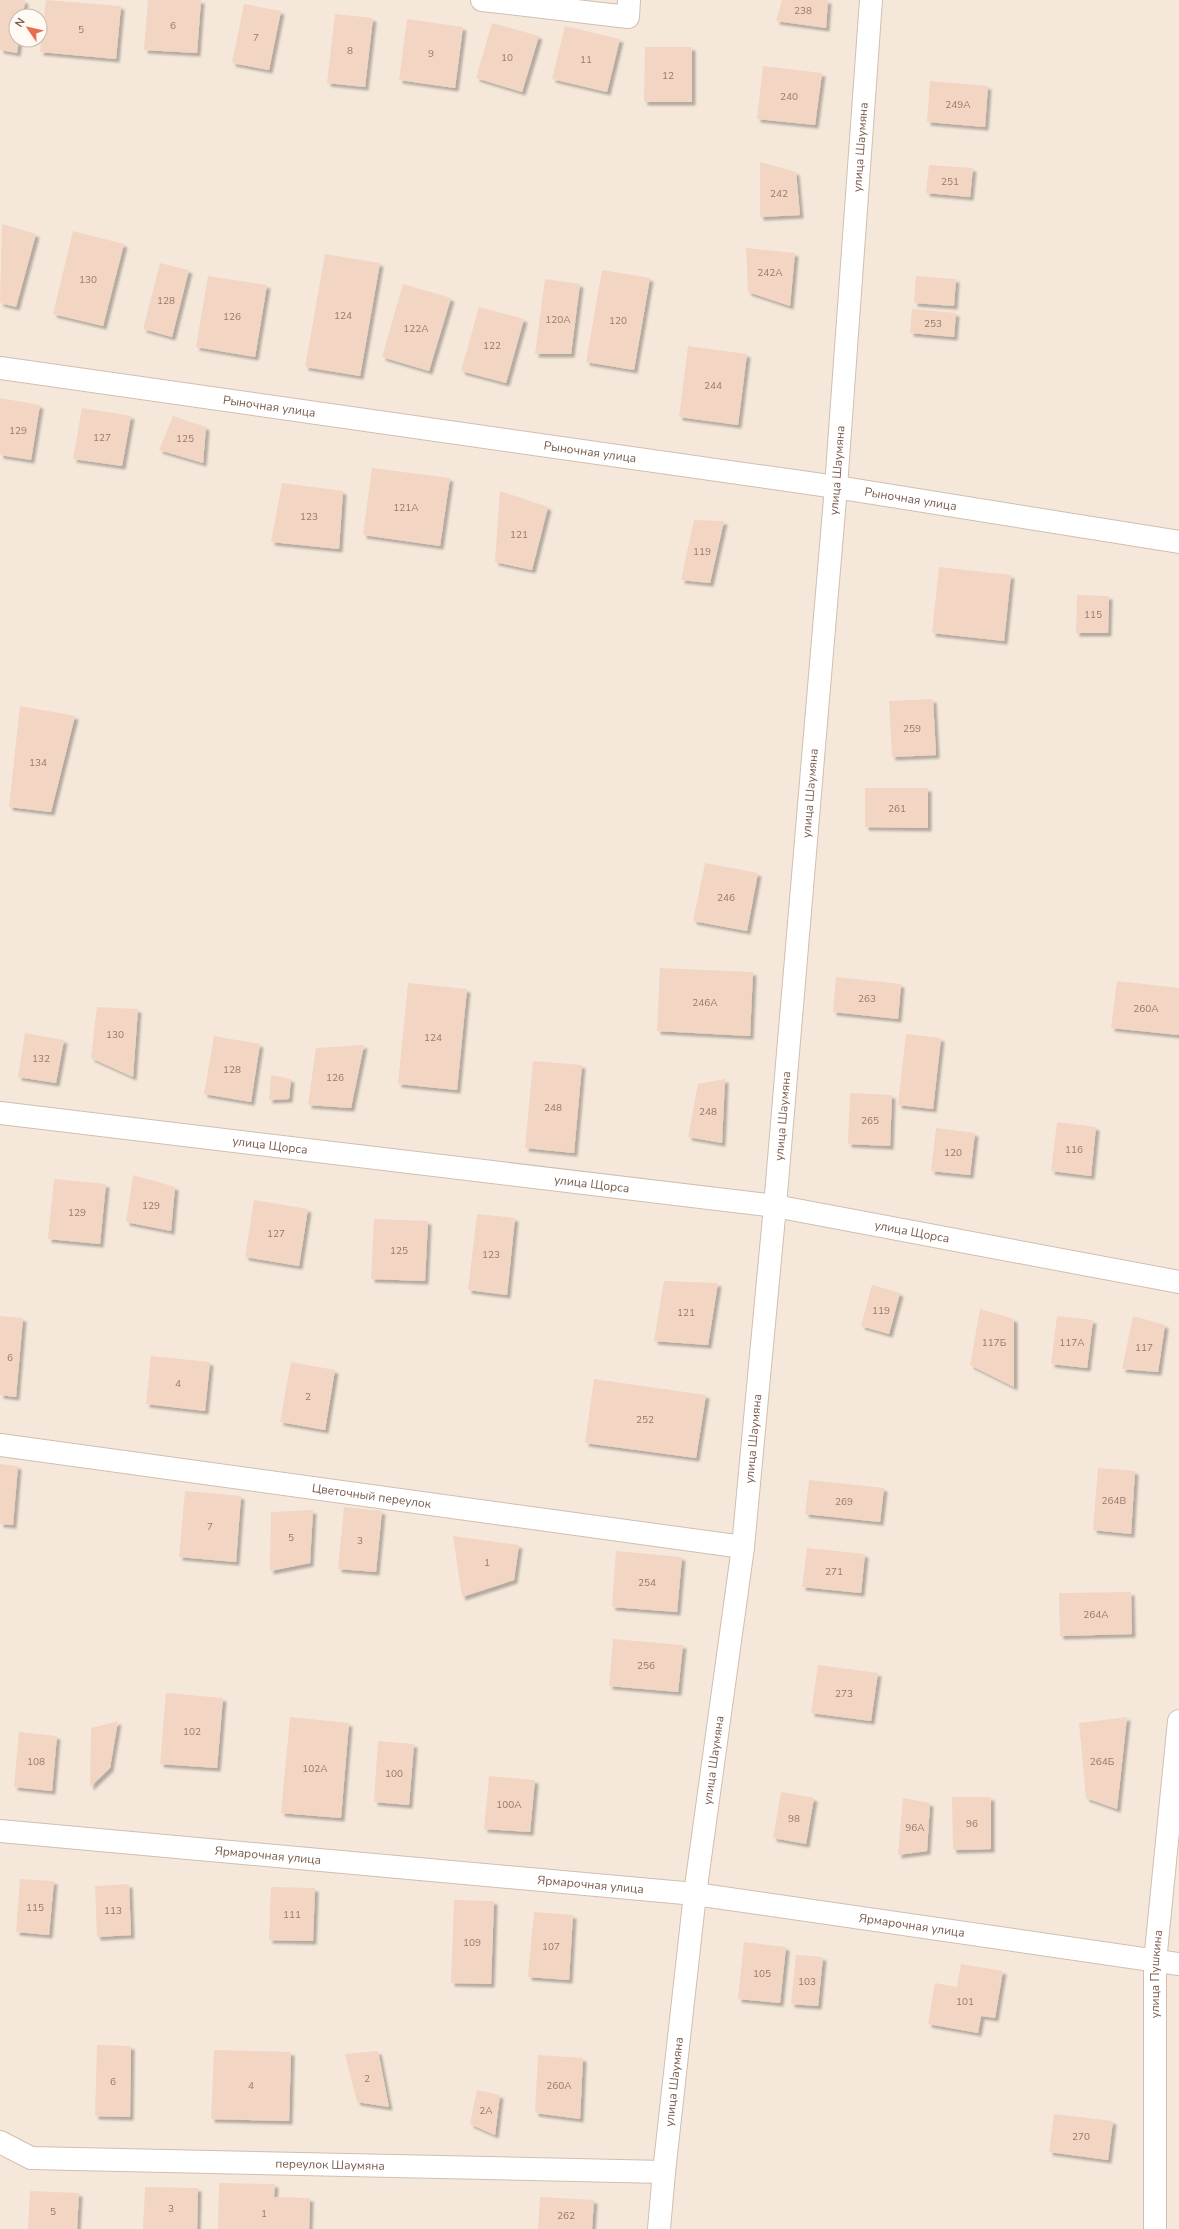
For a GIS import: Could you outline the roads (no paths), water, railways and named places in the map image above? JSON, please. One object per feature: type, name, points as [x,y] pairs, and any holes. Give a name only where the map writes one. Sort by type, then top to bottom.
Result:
[{"type":"street","points":[[482,0],[628,17],[629,0]]},
{"type":"street","name":"улица Шаумяна","points":[[659,2229],[694,1894],[743,1547],[775,1206],[836,487],[871,0]]},
{"type":"street","name":"Рыночная улица","points":[[0,368],[836,487],[1179,542]]},
{"type":"street","name":"улица Щорса","points":[[0,1113],[775,1206],[1179,1282]]},
{"type":"street","name":"Цветочный переулок","points":[[0,1445],[743,1547]]},
{"type":"street","name":"улица Пушкина","points":[[1155,2229],[1155,1962],[1179,1721]]},
{"type":"street","name":"Ярмарочная улица","points":[[0,1831],[694,1894],[1155,1962],[1179,1964]]},
{"type":"street","name":"переулок Шаумяна","points":[[0,2142],[31,2158],[664,2172]]}]
